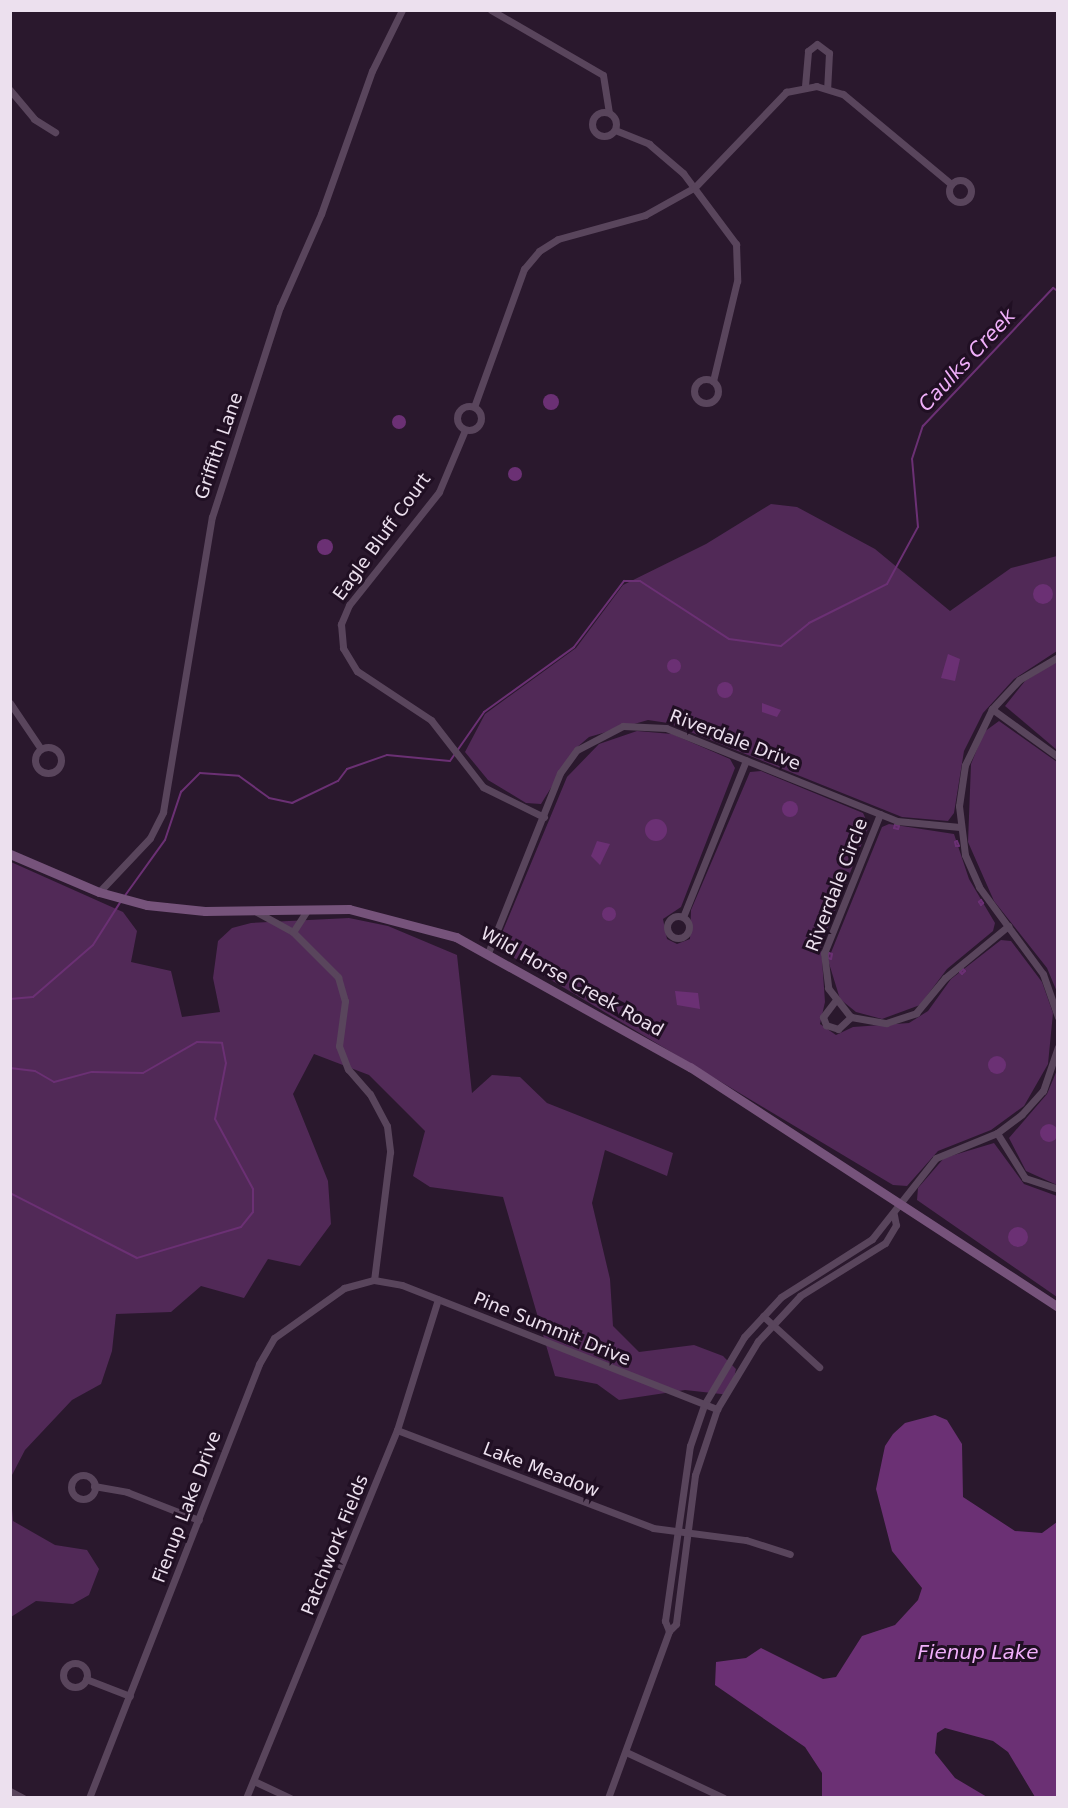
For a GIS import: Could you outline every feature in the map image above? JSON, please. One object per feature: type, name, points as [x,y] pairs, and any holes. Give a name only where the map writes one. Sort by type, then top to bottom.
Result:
[{"type":"main road","name":"Wild Horse Creek Road","points":[[10,854],[104,893],[147,904],[252,910],[310,907],[387,914],[488,953],[690,1067],[1058,1307]]},
{"type":"street","name":"Griffith Lane","points":[[104,893],[150,837],[162,812],[212,517],[280,307],[321,214],[372,71],[402,10]]},
{"type":"street","points":[[491,10],[603,75],[609,113],[615,130],[649,144],[695,187],[730,236],[739,265],[713,381]]},
{"type":"street","points":[[806,86],[808,51],[821,45],[830,57],[827,88]]},
{"type":"street","name":"Eagle Bluff Court","points":[[544,817],[483,788],[432,720],[357,671],[342,648],[341,624],[356,593],[439,492],[465,430],[480,423],[474,407],[524,269],[539,251],[558,239],[645,215],[695,187],[777,98],[806,86],[827,88],[855,104],[951,184]]},
{"type":"street","points":[[10,90],[34,119],[55,132]]},
{"type":"street","points":[[609,113],[596,115],[593,129],[602,137],[615,130]]},
{"type":"street","name":"Eagle Bluff Court","points":[[465,430],[457,413],[474,407]]},
{"type":"street","points":[[1058,657],[1019,680],[992,709],[965,765],[960,827],[979,887],[1043,974],[1058,1017]]},
{"type":"street","points":[[10,703],[41,750]]},
{"type":"street","points":[[992,709],[1058,756]]},
{"type":"street","name":"Riverdale Drive","points":[[488,953],[560,773],[572,756],[623,726],[666,728],[903,822],[960,827]]},
{"type":"street","points":[[682,917],[746,760]]},
{"type":"street","name":"Riverdale Circle","points":[[851,1017],[835,1000],[824,977],[824,953],[880,814]]},
{"type":"street","points":[[293,932],[310,907]]},
{"type":"street","points":[[252,910],[293,932],[338,978],[345,1001],[339,1046],[348,1069],[370,1094],[387,1126],[390,1152],[374,1280]]},
{"type":"street","points":[[835,1000],[823,1017],[826,1025],[838,1029],[851,1017],[886,1023],[916,1013],[945,978],[1008,926]]},
{"type":"street","points":[[669,1631],[665,1621],[675,1531],[690,1446],[704,1405],[763,1316],[781,1297],[872,1239],[894,1215],[936,1158],[997,1133],[1043,1091],[1058,1047]]},
{"type":"street","points":[[997,1133],[1025,1178],[1058,1189]]},
{"type":"street","points":[[608,1797],[669,1631],[676,1624],[687,1533],[701,1449],[717,1409],[772,1325],[800,1296],[885,1243],[896,1225],[894,1215]]},
{"type":"street","name":"Pine Summit Drive","points":[[374,1280],[438,1299],[717,1409]]},
{"type":"street","name":"Fienup Lake Drive","points":[[89,1797],[259,1364],[274,1338],[344,1288],[374,1280]]},
{"type":"street","name":"Patchwork Fields","points":[[246,1797],[256,1782],[397,1430],[438,1299]]},
{"type":"street","points":[[763,1316],[819,1367]]},
{"type":"street","name":"Lake Meadow","points":[[397,1430],[654,1528],[746,1540],[790,1554]]},
{"type":"street","points":[[94,1486],[127,1492],[199,1520]]},
{"type":"street","points":[[86,1679],[130,1696]]},
{"type":"street","points":[[626,1752],[724,1797]]},
{"type":"street","points":[[256,1782],[290,1797]]},
{"type":"street","points":[[10,1791],[23,1797]]},
{"type":"shaded area","points":[[771,504],[797,507],[875,549],[950,611],[1011,568],[1057,556],[1057,651],[1014,679],[983,713],[964,751],[954,813],[948,821],[902,817],[668,723],[648,720],[589,737],[575,749],[541,804],[526,803],[488,780],[465,752],[485,714],[576,648],[623,585],[706,544]]},
{"type":"shaded area","points":[[1057,661],[1057,750],[1005,706],[1025,681]]},
{"type":"shaded area","points":[[999,721],[1057,762],[1057,992],[1047,968],[994,901],[968,842],[971,764],[984,732]]},
{"type":"shaded area","points":[[637,731],[672,734],[730,759],[735,768],[681,907],[663,919],[667,939],[677,944],[690,939],[691,910],[750,772],[761,771],[863,813],[869,826],[821,945],[825,1002],[820,1024],[836,1035],[853,1027],[909,1023],[928,1011],[951,979],[1001,940],[1011,941],[1042,982],[1053,1013],[1048,1064],[1024,1106],[991,1130],[938,1151],[907,1186],[893,1185],[501,950],[499,940],[567,777],[599,744]]},
{"type":"shaded area","points":[[889,824],[954,834],[969,879],[995,923],[993,931],[947,969],[920,1005],[882,1019],[856,1012],[840,999],[828,960],[882,827]]},
{"type":"shaded area","points":[[11,862],[123,912],[137,931],[131,962],[171,971],[182,1017],[220,1012],[213,978],[218,941],[232,928],[251,923],[349,918],[388,926],[457,955],[472,1093],[492,1075],[520,1077],[547,1103],[673,1153],[667,1176],[605,1150],[592,1203],[610,1279],[613,1326],[639,1352],[694,1345],[723,1356],[736,1369],[730,1395],[685,1390],[619,1400],[597,1384],[555,1376],[503,1197],[430,1187],[413,1176],[425,1131],[369,1075],[314,1054],[293,1094],[328,1181],[331,1224],[300,1266],[268,1259],[244,1298],[201,1286],[171,1312],[116,1314],[112,1351],[101,1384],[72,1400],[25,1450],[11,1477]]},
{"type":"shaded area","points":[[1057,1070],[1057,1185],[1026,1171],[1009,1138],[1047,1094]]},
{"type":"shaded area","points":[[994,1143],[1024,1184],[1057,1196],[1057,1297],[917,1200],[918,1188],[944,1158]]},
{"type":"shaded area","points":[[10,1484],[13,1521],[55,1545],[87,1550],[99,1569],[89,1595],[73,1604],[36,1601],[11,1617]]},
{"type":"water","points":[[551,394],[557,396],[559,402],[557,408],[551,410],[545,408],[543,402],[545,396]]},
{"type":"water","points":[[396,415],[402,415],[406,422],[402,429],[396,429],[392,425],[392,419]]},
{"type":"water","points":[[512,467],[518,467],[522,474],[518,481],[512,481],[508,477],[508,471]]},
{"type":"water","points":[[325,539],[333,547],[325,555],[317,547]]},
{"type":"water","points":[[1043,584],[1050,587],[1053,594],[1050,601],[1043,604],[1036,601],[1033,594],[1036,587]]},
{"type":"water","points":[[948,654],[960,659],[955,681],[941,678]]},
{"type":"water","points":[[674,659],[679,661],[681,666],[679,671],[674,673],[669,671],[667,666],[669,661]]},
{"type":"water","points":[[722,682],[728,682],[733,690],[731,696],[722,698],[717,693],[717,687]]},
{"type":"water","points":[[762,703],[781,710],[777,717],[762,712]]},
{"type":"water","points":[[790,801],[796,803],[798,809],[796,815],[790,817],[784,815],[782,809],[784,803]]},
{"type":"water","points":[[656,819],[666,826],[667,830],[660,840],[656,841],[646,834],[645,830],[652,820]]},
{"type":"water","points":[[597,841],[610,844],[600,865],[591,856]]},
{"type":"water","points":[[609,907],[614,909],[616,914],[614,919],[609,921],[604,919],[602,914],[604,909]]},
{"type":"water","points":[[675,991],[698,993],[700,1009],[677,1005]]},
{"type":"water","points":[[997,1056],[1003,1059],[1006,1065],[1003,1071],[997,1074],[991,1071],[988,1065],[991,1059]]},
{"type":"water","points":[[1049,1124],[1055,1127],[1058,1133],[1055,1139],[1049,1142],[1043,1139],[1040,1133],[1043,1127]]},
{"type":"water","points":[[1018,1227],[1025,1230],[1028,1237],[1025,1244],[1018,1247],[1011,1244],[1008,1237],[1011,1230]]},
{"type":"water","name":"Fienup Lake","points":[[935,1415],[947,1420],[962,1444],[963,1497],[1015,1531],[1042,1533],[1057,1522],[1057,1797],[1035,1797],[1008,1752],[993,1741],[945,1728],[937,1733],[935,1753],[955,1778],[987,1797],[822,1797],[822,1773],[805,1747],[715,1685],[716,1662],[746,1658],[761,1648],[823,1679],[836,1677],[862,1636],[895,1625],[918,1600],[922,1588],[892,1551],[876,1489],[885,1446],[893,1434],[905,1423]]},
{"type":"waterway","name":"Caulks Creek","points":[[124,897],[165,840],[181,792],[200,773],[239,776],[269,798],[292,803],[338,781],[347,769],[387,755],[450,761],[484,712],[574,647],[624,581],[640,581],[729,639],[781,646],[809,623],[887,584],[918,527],[912,459],[923,426],[1053,288],[1058,291]]},
{"type":"waterway","points":[[895,825],[899,826],[898,829],[894,828],[895,825]]},
{"type":"waterway","points":[[957,841],[959,846],[956,846],[957,841]]},
{"type":"waterway","points":[[981,900],[983,903],[981,905],[979,902],[981,900]]},
{"type":"waterway","name":"Caulks Creek","points":[[10,999],[33,997],[93,945],[121,901]]},
{"type":"waterway","points":[[817,949],[820,949],[819,954],[817,953],[817,949]]},
{"type":"waterway","points":[[829,953],[832,954],[831,959],[828,958],[829,953]]},
{"type":"waterway","points":[[963,969],[965,971],[962,974],[960,972],[963,969]]},
{"type":"waterway","name":"Caulks Creek","points":[[10,1068],[35,1071],[54,1082],[92,1072],[143,1073],[197,1042],[222,1043],[226,1063],[215,1119],[253,1189],[253,1212],[241,1227],[137,1258],[10,1193]]}]
